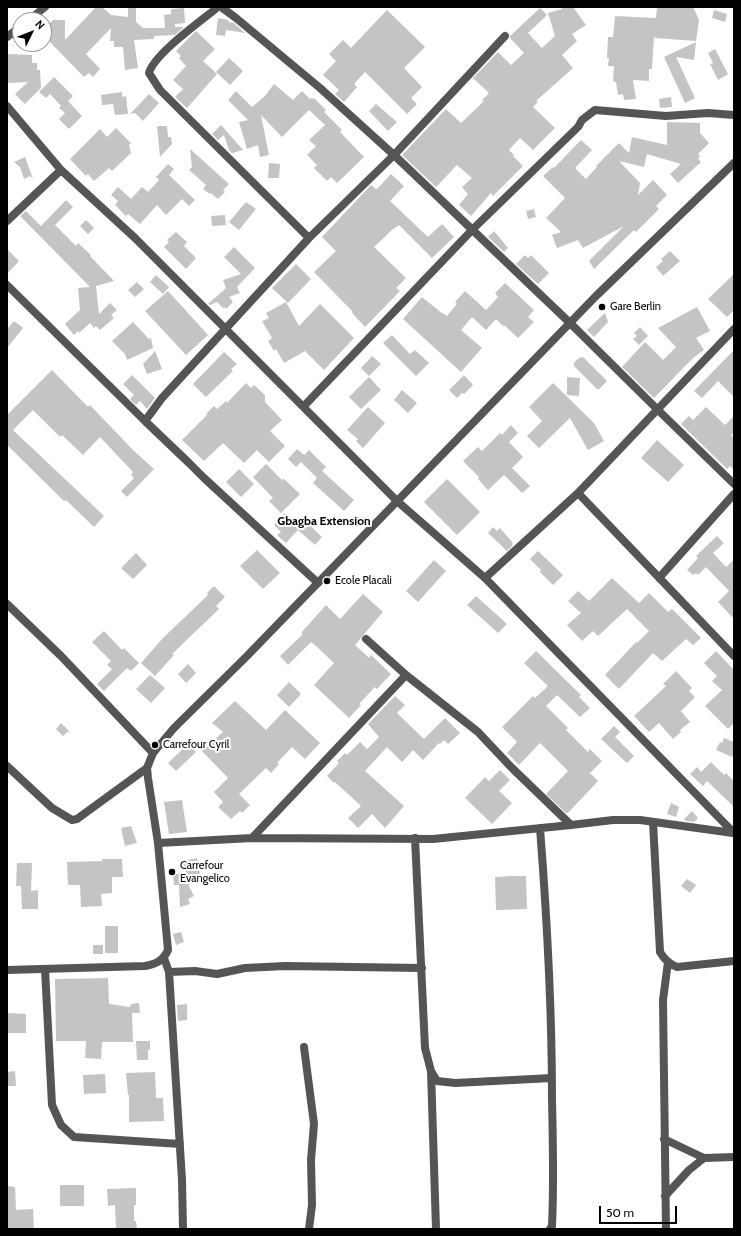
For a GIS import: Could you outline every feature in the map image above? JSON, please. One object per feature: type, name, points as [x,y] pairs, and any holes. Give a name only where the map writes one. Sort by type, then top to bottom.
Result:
[{"type":"street","points":[[309,238],[160,90],[149,73],[158,58],[219,7],[236,18],[308,78],[394,155],[473,229],[734,484]]},
{"type":"street","points":[[145,421],[162,398],[309,238],[394,155],[506,36]]},
{"type":"street","points":[[7,106],[62,170],[134,238],[304,406],[397,501],[485,578],[734,832]]},
{"type":"street","points":[[304,406],[473,229],[578,127],[582,120],[595,110],[666,116],[708,113],[734,115]]},
{"type":"street","points":[[7,970],[145,966],[154,964],[164,958],[168,950],[158,843],[149,792],[147,768],[153,753],[174,728],[246,657],[570,323],[734,162]]},
{"type":"street","points":[[7,221],[62,170]]},
{"type":"street","points":[[7,285],[204,478],[318,583]]},
{"type":"street","points":[[485,578],[578,493],[734,329]]},
{"type":"street","points":[[578,493],[734,656]]},
{"type":"street","points":[[659,578],[734,494]]},
{"type":"street","points":[[7,604],[61,656],[153,753]]},
{"type":"street","points":[[366,639],[406,675],[478,732],[511,767],[571,825]]},
{"type":"street","points":[[252,838],[406,675]]},
{"type":"street","points":[[7,766],[52,808],[72,820],[78,819],[147,768]]},
{"type":"street","points":[[158,843],[252,838],[433,839],[613,820],[640,820],[734,832]]},
{"type":"street","points":[[653,822],[660,952],[668,962],[676,967],[734,961]]},
{"type":"street","points":[[540,828],[546,899],[552,1033],[553,1188],[552,1226],[550,1229]]},
{"type":"street","points":[[415,838],[426,1048],[431,1071],[436,1229]]},
{"type":"street","points":[[164,958],[169,972],[180,1144],[183,1229]]},
{"type":"street","points":[[666,1229],[663,1000],[668,962]]},
{"type":"street","points":[[169,972],[195,971],[217,974],[245,968],[285,966],[422,968]]},
{"type":"street","points":[[45,969],[52,1105],[61,1126],[74,1137],[180,1144]]},
{"type":"street","points":[[304,1047],[314,1124],[311,1160],[312,1205],[308,1229]]},
{"type":"street","points":[[431,1071],[437,1081],[455,1083],[552,1078]]},
{"type":"street","points":[[664,1139],[704,1158],[734,1157]]},
{"type":"street","points":[[665,1196],[689,1170],[704,1158]]},
{"type":"building","points":[[96,7],[102,7],[111,15],[128,17],[128,7],[136,7],[136,22],[143,28],[165,28],[164,15],[171,14],[171,9],[184,8],[185,23],[175,24],[175,27],[184,27],[175,35],[154,36],[154,39],[134,40],[138,68],[125,70],[123,47],[114,47],[114,41],[110,41],[111,28],[86,54],[100,69],[93,77],[89,73],[84,77],[52,44],[53,20],[65,20],[65,40]]},
{"type":"building","points":[[561,7],[573,7],[586,25],[572,34],[577,41],[562,55],[573,68],[536,101],[538,102],[533,107],[555,128],[533,150],[520,138],[509,150],[523,166],[493,196],[491,193],[471,216],[459,205],[468,194],[462,187],[472,178],[457,165],[436,187],[402,155],[446,109],[461,123],[484,101],[482,100],[489,93],[473,78],[498,52],[511,65],[524,53],[510,38],[510,36],[540,8],[547,15],[528,33],[542,48],[555,36],[548,13],[562,9]]},
{"type":"building","points":[[657,7],[693,7],[699,20],[696,41],[655,38],[654,36],[652,69],[649,69],[649,81],[633,80],[636,99],[624,100],[623,94],[618,95],[616,82],[613,81],[614,66],[608,66],[609,58],[607,58],[608,37],[613,37],[615,16],[656,18]]},
{"type":"building","points":[[387,10],[425,47],[404,68],[422,87],[411,98],[417,104],[407,114],[365,72],[354,84],[357,87],[344,102],[335,94],[339,90],[323,75],[336,61],[329,54],[343,40],[351,48]]},
{"type":"building","points":[[714,10],[727,14],[725,22],[712,18]]},
{"type":"building","points":[[218,18],[229,20],[228,22],[234,23],[245,33],[226,30],[225,36],[216,35]]},
{"type":"building","points":[[196,31],[215,49],[203,61],[217,74],[187,108],[175,97],[183,89],[173,80],[186,66],[179,58],[181,56],[176,51]]},
{"type":"building","points":[[696,42],[694,60],[676,57],[695,98],[685,103],[664,57]]},
{"type":"building","points":[[715,49],[728,74],[718,80],[710,64],[713,63],[708,53]]},
{"type":"building","points":[[7,54],[32,55],[32,63],[37,63],[37,70],[40,70],[41,88],[25,104],[15,94],[28,82],[7,83]]},
{"type":"building","points":[[229,58],[243,71],[230,85],[216,72]]},
{"type":"building","points":[[54,77],[73,96],[68,101],[82,116],[69,129],[59,119],[65,113],[59,108],[61,106],[50,94],[46,98],[39,92]]},
{"type":"building","points":[[274,84],[293,100],[302,91],[310,99],[314,98],[326,110],[324,112],[342,130],[340,132],[364,157],[337,183],[331,177],[327,181],[314,168],[317,165],[307,155],[316,146],[309,140],[325,125],[309,110],[282,137],[261,115],[269,155],[260,157],[258,145],[247,149],[239,122],[248,120],[228,100],[236,91],[252,107],[264,97]]},
{"type":"building","points":[[122,92],[122,97],[126,96],[128,114],[115,115],[113,104],[102,105],[101,95]]},
{"type":"building","points":[[149,94],[159,103],[143,121],[135,113],[130,114]]},
{"type":"building","points":[[671,97],[672,107],[660,108],[659,99]]},
{"type":"building","points":[[376,104],[397,122],[388,131],[369,111]]},
{"type":"building","points":[[667,122],[700,123],[700,133],[709,143],[698,154],[700,156],[698,159],[701,162],[678,183],[670,174],[681,164],[647,154],[644,167],[619,161],[640,183],[638,195],[653,180],[667,195],[656,206],[659,209],[636,232],[634,230],[594,269],[589,261],[624,226],[583,248],[578,240],[557,248],[552,235],[561,232],[546,218],[565,198],[543,176],[553,167],[554,168],[581,140],[592,150],[575,168],[586,179],[597,167],[596,166],[619,143],[629,153],[632,137],[667,145]]},
{"type":"building","points":[[221,125],[243,150],[232,153],[229,150],[224,135],[218,140],[212,134]]},
{"type":"building","points":[[157,126],[167,126],[168,137],[171,137],[172,144],[160,157]]},
{"type":"building","points":[[116,128],[131,143],[129,145],[131,153],[112,171],[109,168],[94,181],[88,174],[86,176],[70,159],[100,129],[107,137]]},
{"type":"building","points":[[190,149],[229,184],[223,190],[225,192],[218,199],[203,189],[206,185],[189,170],[192,167]]},
{"type":"building","points":[[25,157],[33,179],[30,176],[24,179],[20,167],[14,162]]},
{"type":"building","points":[[269,163],[280,164],[279,178],[268,178]]},
{"type":"building","points":[[168,164],[174,169],[169,175],[195,200],[189,206],[182,199],[166,215],[157,205],[140,224],[128,214],[126,216],[115,205],[118,201],[111,195],[118,187],[131,199],[142,187],[148,192],[159,180],[156,177]]},
{"type":"building","points":[[391,174],[404,186],[390,201],[428,237],[442,224],[454,237],[432,258],[399,225],[374,247],[406,278],[396,288],[400,291],[365,327],[352,313],[353,312],[314,272],[336,251],[322,237],[371,185],[376,189],[378,188]]},
{"type":"building","points":[[66,200],[73,207],[55,225],[76,246],[78,243],[91,255],[90,256],[114,281],[96,286],[99,314],[110,303],[117,310],[111,315],[114,318],[100,330],[96,326],[94,328],[90,323],[79,333],[78,331],[74,335],[65,324],[80,310],[78,288],[90,287],[20,216],[26,211],[41,226]]},
{"type":"building","points":[[246,202],[256,209],[239,230],[229,222]]},
{"type":"building","points":[[534,209],[536,217],[528,219],[526,211]]},
{"type":"building","points":[[225,215],[226,225],[212,226],[211,216]]},
{"type":"building","points":[[86,220],[94,228],[88,234],[80,226]]},
{"type":"building","points":[[494,231],[508,248],[504,252],[488,237]]},
{"type":"building","points":[[176,232],[187,242],[184,246],[196,258],[186,269],[164,247],[169,242],[167,240]]},
{"type":"building","points":[[234,247],[255,268],[237,287],[240,293],[229,297],[233,302],[226,309],[217,302],[210,305],[208,304],[226,288],[223,280],[241,274],[224,257]]},
{"type":"building","points":[[7,249],[19,261],[7,274]]},
{"type":"building","points":[[670,251],[680,261],[663,276],[656,267],[663,261],[661,259]]},
{"type":"building","points":[[525,255],[528,258],[531,255],[549,273],[538,284],[516,264]]},
{"type":"building","points":[[296,264],[311,279],[288,303],[272,288]]},
{"type":"building","points":[[734,274],[734,310],[727,317],[708,299]]},
{"type":"building","points":[[156,275],[169,287],[163,294],[150,282]]},
{"type":"building","points":[[137,282],[144,289],[135,297],[128,290]]},
{"type":"building","points":[[505,283],[534,310],[528,317],[534,322],[518,338],[496,319],[486,330],[472,317],[461,330],[482,348],[461,372],[403,319],[422,297],[447,316],[457,304],[455,302],[465,291],[486,310],[498,297],[495,293]]},
{"type":"building","points":[[168,291],[208,335],[186,355],[145,311]]},
{"type":"building","points":[[286,302],[299,326],[320,304],[354,338],[324,370],[305,351],[284,363],[276,349],[274,351],[268,341],[272,338],[262,321],[269,318],[266,313]]},
{"type":"building","points":[[697,307],[710,331],[696,338],[704,350],[693,358],[654,398],[622,367],[645,342],[663,360],[676,347],[658,328]]},
{"type":"building","points":[[605,313],[608,322],[594,337],[587,330]]},
{"type":"building","points":[[14,321],[23,328],[7,348],[7,329]]},
{"type":"building","points":[[133,322],[149,339],[151,338],[153,348],[127,360],[125,354],[112,341]]},
{"type":"building","points":[[640,327],[648,336],[639,345],[633,339],[637,336],[634,333]]},
{"type":"building","points":[[392,335],[410,354],[415,350],[429,363],[416,376],[383,343]]},
{"type":"building","points":[[734,350],[734,397],[718,381],[702,398],[694,391]]},
{"type":"building","points":[[155,351],[162,369],[147,374],[143,364]]},
{"type":"building","points":[[224,352],[237,364],[231,369],[233,371],[206,397],[193,384]]},
{"type":"building","points":[[372,356],[381,364],[369,376],[361,368]]},
{"type":"building","points":[[583,357],[607,381],[598,390],[574,366],[574,363],[579,358]]},
{"type":"building","points":[[52,370],[88,407],[90,405],[133,450],[154,469],[127,497],[121,491],[134,478],[131,475],[133,472],[100,437],[83,455],[62,435],[60,437],[33,410],[13,430],[104,516],[94,527],[66,500],[64,501],[7,445],[7,415]]},
{"type":"building","points":[[132,375],[155,398],[147,409],[140,401],[136,405],[130,399],[134,395],[123,384]]},
{"type":"building","points":[[464,375],[473,385],[464,394],[462,393],[457,398],[449,390]]},
{"type":"building","points":[[369,377],[381,390],[361,409],[349,397]]},
{"type":"building","points":[[567,377],[580,378],[579,396],[567,395]]},
{"type":"building","points":[[246,383],[251,388],[254,385],[265,395],[265,402],[282,420],[270,431],[285,446],[269,462],[257,450],[244,463],[223,443],[204,461],[182,440],[214,406],[217,409],[226,401],[227,403]]},
{"type":"building","points":[[553,383],[594,423],[604,441],[588,450],[570,418],[539,448],[527,436],[542,421],[529,407]]},
{"type":"building","points":[[402,390],[417,403],[408,413],[394,400]]},
{"type":"building","points":[[368,407],[385,423],[363,448],[356,441],[358,439],[347,430]]},
{"type":"building","points":[[706,407],[725,425],[734,416],[734,433],[731,435],[734,438],[734,470],[730,466],[727,469],[681,424],[689,416],[693,420]]},
{"type":"building","points":[[511,425],[518,433],[509,442],[523,457],[512,468],[530,486],[522,493],[504,475],[488,490],[478,479],[479,477],[463,461],[478,447],[482,451],[500,433],[502,435]]},
{"type":"building","points":[[657,440],[684,465],[668,482],[641,458]]},
{"type":"building","points":[[297,449],[304,455],[309,450],[326,467],[322,471],[354,500],[344,511],[313,483],[317,478],[301,462],[296,467],[288,459]]},
{"type":"building","points":[[266,464],[282,480],[284,479],[300,494],[281,513],[269,501],[273,498],[253,477]]},
{"type":"building","points":[[239,469],[254,484],[241,497],[226,482]]},
{"type":"building","points":[[447,479],[480,512],[457,535],[424,502]]},
{"type":"building","points":[[284,513],[298,525],[303,519],[322,537],[315,545],[298,530],[286,543],[277,535],[281,532],[274,525]]},
{"type":"building","points":[[493,527],[497,531],[500,528],[513,543],[507,551],[488,533]]},
{"type":"building","points":[[717,536],[724,543],[713,553],[726,567],[734,560],[734,619],[718,602],[729,591],[706,567],[698,575],[696,573],[693,575],[687,570],[698,558],[696,556]]},
{"type":"building","points":[[257,550],[280,573],[263,589],[240,566]]},
{"type":"building","points":[[538,551],[563,575],[553,585],[530,559]]},
{"type":"building","points":[[136,553],[147,565],[133,579],[121,568]]},
{"type":"building","points":[[434,560],[446,571],[418,602],[406,591]]},
{"type":"building","points":[[612,578],[639,603],[649,593],[668,612],[672,609],[701,638],[693,645],[686,639],[662,661],[653,653],[619,689],[605,675],[636,642],[637,643],[649,631],[627,609],[598,636],[593,631],[582,641],[567,625],[581,613],[568,601],[578,591],[589,601]]},
{"type":"building","points":[[214,586],[225,597],[216,606],[219,609],[172,654],[174,655],[155,676],[141,663],[163,638],[208,595],[207,593]]},
{"type":"building","points":[[363,594],[383,612],[355,645],[369,658],[371,655],[391,674],[377,689],[375,687],[359,704],[361,705],[349,718],[314,685],[334,663],[316,646],[311,642],[288,665],[280,656],[303,634],[301,633],[326,605],[340,619]]},
{"type":"building","points":[[476,596],[507,624],[498,633],[467,605]]},
{"type":"building","points":[[104,631],[122,650],[124,648],[139,663],[131,671],[127,668],[104,691],[97,684],[112,669],[107,665],[111,661],[92,642]]},
{"type":"building","points":[[536,651],[581,695],[579,697],[590,708],[580,717],[557,695],[546,706],[568,728],[566,730],[588,752],[590,749],[602,761],[590,773],[598,781],[568,813],[566,813],[546,794],[568,771],[540,743],[519,765],[507,753],[517,742],[502,727],[533,696],[535,698],[548,686],[524,663]]},
{"type":"building","points":[[716,651],[734,670],[734,723],[728,729],[705,706],[722,690],[712,681],[717,676],[704,663]]},
{"type":"building","points":[[188,664],[196,673],[186,683],[178,674]]},
{"type":"building","points":[[676,671],[692,688],[689,691],[695,697],[681,711],[690,722],[680,730],[681,732],[673,739],[659,723],[649,732],[634,716],[666,686],[663,684]]},
{"type":"building","points":[[150,675],[165,688],[151,703],[136,689]]},
{"type":"building","points":[[289,682],[301,694],[289,707],[277,695]]},
{"type":"building","points":[[395,696],[405,705],[397,713],[424,739],[445,718],[460,733],[448,744],[444,740],[440,744],[439,743],[423,760],[413,750],[402,762],[387,747],[365,771],[404,806],[385,828],[372,814],[358,828],[348,818],[361,806],[327,776],[339,763],[337,761],[345,753],[347,755],[360,742],[367,749],[379,737],[368,724]]},
{"type":"building","points":[[235,701],[266,730],[285,710],[320,743],[305,759],[292,747],[277,763],[279,764],[271,773],[266,768],[239,794],[250,805],[242,813],[240,811],[231,819],[218,807],[223,802],[214,792],[228,778],[202,751],[223,732],[212,723]]},
{"type":"building","points":[[61,723],[69,731],[63,736],[56,729]]},
{"type":"building","points":[[614,726],[620,732],[615,737],[634,756],[627,763],[601,739]]},
{"type":"building","points":[[724,738],[734,742],[734,752],[732,757],[716,750]]},
{"type":"building","points":[[188,744],[196,752],[176,771],[168,763]]},
{"type":"building","points":[[711,762],[724,775],[726,773],[734,781],[734,807],[707,781],[703,786],[690,774],[697,767],[701,772]]},
{"type":"building","points":[[500,770],[510,780],[499,791],[512,803],[492,824],[465,798],[485,777],[489,781]]},
{"type":"building","points":[[182,800],[187,832],[169,834],[164,802]]},
{"type":"building","points":[[671,803],[679,807],[676,817],[667,814]]},
{"type":"building","points":[[692,811],[698,818],[694,822],[686,821],[684,819]]},
{"type":"building","points":[[131,826],[137,843],[125,846],[121,828]]},
{"type":"building","points":[[197,858],[200,874],[188,876],[189,886],[194,896],[188,899],[190,904],[180,907],[179,885],[174,885],[173,874],[186,873],[183,861]]},
{"type":"building","points":[[102,859],[122,859],[123,877],[112,877],[112,893],[101,894],[102,906],[81,907],[80,885],[68,885],[67,862],[102,861]]},
{"type":"building","points":[[17,863],[32,863],[31,891],[38,890],[38,909],[22,909],[21,886],[16,886]]},
{"type":"building","points":[[526,876],[527,909],[496,910],[495,877]]},
{"type":"building","points":[[687,879],[696,885],[690,893],[681,886]]},
{"type":"building","points":[[105,926],[118,926],[118,953],[105,953]]},
{"type":"building","points":[[181,932],[184,942],[176,945],[173,934]]},
{"type":"building","points":[[93,945],[103,945],[103,954],[93,954]]},
{"type":"building","points":[[108,978],[109,1004],[130,1007],[131,1004],[139,1003],[140,1013],[132,1013],[133,1042],[102,1042],[101,1059],[85,1058],[86,1041],[56,1041],[55,979]]},
{"type":"building","points":[[187,1004],[187,1020],[178,1021],[177,1005]]},
{"type":"building","points":[[7,1013],[26,1014],[26,1033],[7,1033]]},
{"type":"building","points":[[136,1041],[150,1041],[148,1060],[137,1060]]},
{"type":"building","points":[[15,1071],[16,1086],[7,1086],[7,1072]]},
{"type":"building","points":[[155,1072],[156,1098],[163,1098],[164,1121],[129,1122],[129,1095],[126,1073]]},
{"type":"building","points":[[105,1074],[106,1093],[84,1094],[83,1075]]},
{"type":"building","points":[[60,1185],[84,1185],[84,1206],[60,1206]]},
{"type":"building","points":[[7,1186],[15,1187],[16,1210],[33,1209],[34,1229],[7,1229]]},
{"type":"building","points":[[136,1188],[134,1221],[136,1221],[137,1229],[116,1229],[115,1205],[108,1206],[107,1189]]},
{"type":"place","name":"Gare Berlin","points":[[602,307]]},
{"type":"place","name":"Ecole Placali","points":[[327,581]]},
{"type":"place","name":"Carrefour Cyril","points":[[155,745]]},
{"type":"place","name":"Carrefour Evangelico","points":[[172,872]]},
{"type":"district","name":"Gbagba Extension","points":[[324,521]]}]
